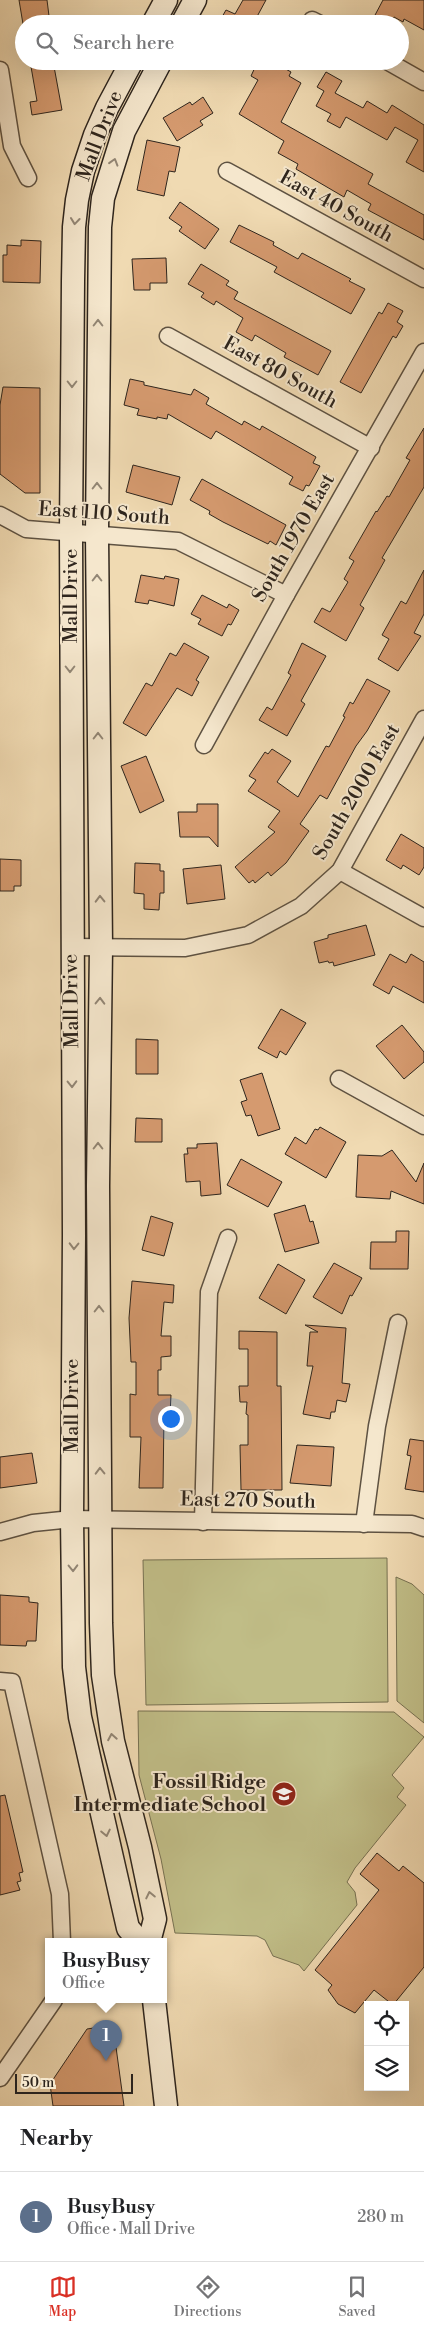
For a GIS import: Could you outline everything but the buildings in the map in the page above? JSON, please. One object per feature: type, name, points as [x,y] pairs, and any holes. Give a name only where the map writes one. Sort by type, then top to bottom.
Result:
[{"type":"main road","points":[[158,15],[166,0]]},
{"type":"main road","points":[[187,15],[195,0]]},
{"type":"main road","name":"Mall Drive","points":[[127,70],[95,135],[83,171],[77,200],[73,263],[70,532],[74,1235],[72,1519],[74,1667],[80,1717],[128,1928],[137,1938]]},
{"type":"main road","name":"Mall Drive","points":[[150,1938],[155,1919],[112,1741],[103,1675],[98,1223],[101,947],[97,534],[98,292],[103,198],[124,131],[156,70]]},
{"type":"main road","points":[[154,2003],[166,2106]]},
{"type":"street","points":[[0,70],[12,146],[28,178]]},
{"type":"street","points":[[403,70],[424,82]]},
{"type":"street","name":"East 40 South","points":[[227,171],[424,279]]},
{"type":"street","name":"East 80 South","points":[[168,336],[371,448]]},
{"type":"street","name":"South 1970 East","points":[[204,745],[286,595],[424,352]]},
{"type":"street","name":"East 110 South","points":[[0,515],[26,530],[178,541],[286,595]]},
{"type":"street","name":"South 2000 East","points":[[71,947],[185,948],[248,935],[301,906],[340,871],[424,718]]},
{"type":"street","points":[[340,871],[424,918]]},
{"type":"street","points":[[339,1079],[424,1126]]},
{"type":"street","points":[[203,1522],[209,1292],[228,1238]]},
{"type":"street","points":[[364,1524],[377,1426],[398,1323]]},
{"type":"street","name":"East 270 South","points":[[0,1532],[33,1523],[72,1519],[412,1524],[424,1528]]},
{"type":"street","points":[[0,1681],[12,1682],[60,1894],[62,1938]]},
{"type":"street","points":[[0,2078],[52,2003]]},
{"type":"shaded area","points":[[387,1558],[388,1702],[146,1705],[143,1560]]},
{"type":"shaded area","points":[[396,1577],[412,1584],[424,1595],[424,1723],[397,1701]]},
{"type":"shaded area","points":[[138,1711],[394,1712],[424,1737],[392,1775],[404,1788],[397,1797],[406,1805],[355,1868],[347,1882],[355,1892],[357,1905],[304,1971],[299,1965],[273,1956],[265,1940],[257,1936],[175,1933],[161,1859],[139,1775]]},
{"type":"place","name":"Fossil Ridge Intermediate School","points":[[284,1794]]},
{"type":"place","name":"BusyBusy","points":[[106,2061]]}]
